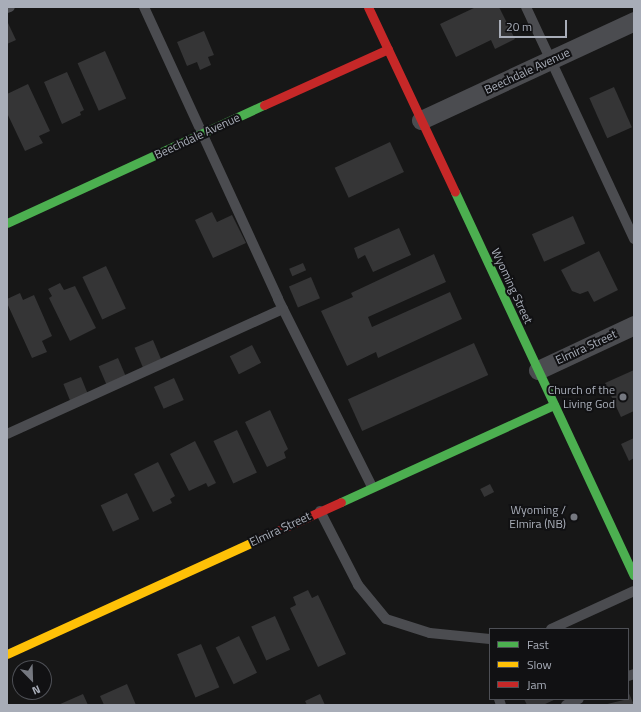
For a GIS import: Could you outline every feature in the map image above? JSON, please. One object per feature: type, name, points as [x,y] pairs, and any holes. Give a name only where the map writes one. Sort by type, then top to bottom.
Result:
[{"type":"street","name":"Wyoming Street","points":[[368,7],[634,575]]},
{"type":"street","name":"Beechdale Avenue","points":[[420,120],[634,21]]},
{"type":"street","name":"Beechdale Avenue","points":[[7,224],[388,49]]},
{"type":"street","name":"Elmira Street","points":[[538,370],[634,325]]},
{"type":"street","name":"Elmira Street","points":[[7,654],[554,405]]},
{"type":"lane","points":[[144,7],[205,133],[283,309],[372,487]]},
{"type":"lane","points":[[526,7],[634,239]]},
{"type":"lane","points":[[7,434],[283,309]]},
{"type":"lane","points":[[320,511],[358,585],[386,619],[430,633],[489,639]]},
{"type":"lane","points":[[553,628],[634,591]]},
{"type":"lane","points":[[566,705],[577,700]]},
{"type":"building","points":[[476,7],[499,7],[515,39],[495,49],[491,40],[456,57],[440,24]]},
{"type":"building","points":[[8,23],[16,40],[7,44],[7,24]]},
{"type":"building","points":[[204,31],[214,55],[208,57],[211,65],[200,70],[197,62],[187,66],[177,42]]},
{"type":"building","points":[[105,51],[126,99],[99,111],[78,63]]},
{"type":"building","points":[[67,72],[84,110],[80,112],[81,115],[62,124],[44,82]]},
{"type":"building","points":[[28,84],[50,131],[39,136],[43,143],[25,151],[7,113],[7,94]]},
{"type":"building","points":[[614,87],[632,127],[607,138],[589,98]]},
{"type":"building","points":[[390,142],[404,172],[349,198],[335,168]]},
{"type":"building","points":[[212,212],[217,222],[232,215],[246,243],[213,258],[195,220]]},
{"type":"building","points":[[573,216],[585,243],[544,262],[532,234]]},
{"type":"building","points":[[399,228],[411,255],[373,272],[365,255],[358,259],[354,248]]},
{"type":"building","points":[[599,251],[618,290],[594,302],[588,291],[580,294],[572,291],[561,270]]},
{"type":"building","points":[[434,254],[446,282],[368,317],[372,327],[450,292],[462,319],[378,358],[376,352],[347,366],[321,311],[353,297],[351,293]]},
{"type":"building","points":[[303,263],[306,270],[292,276],[289,269]]},
{"type":"building","points":[[106,266],[126,309],[102,320],[82,277]]},
{"type":"building","points":[[311,277],[320,298],[298,308],[289,286]]},
{"type":"building","points":[[60,283],[64,290],[75,286],[96,328],[70,341],[49,298],[52,296],[48,289]]},
{"type":"building","points":[[20,293],[23,300],[34,295],[52,336],[42,341],[47,352],[32,358],[7,303],[7,299]]},
{"type":"building","points":[[153,340],[162,361],[144,369],[135,348]]},
{"type":"building","points":[[474,343],[488,375],[362,431],[348,399]]},
{"type":"building","points":[[252,345],[261,363],[239,374],[230,356]]},
{"type":"building","points":[[118,358],[126,377],[107,386],[99,366]]},
{"type":"building","name":"Church of the Living God","points":[[634,370],[634,411],[621,417],[605,383]]},
{"type":"building","points":[[81,377],[88,394],[70,401],[63,384]]},
{"type":"building","points":[[174,378],[184,400],[164,409],[154,387]]},
{"type":"building","points":[[270,410],[288,449],[284,452],[286,458],[267,467],[245,422]]},
{"type":"building","points":[[237,430],[257,473],[233,484],[213,441]]},
{"type":"building","points":[[634,438],[634,458],[629,461],[621,444]]},
{"type":"building","points":[[195,441],[216,483],[208,487],[206,483],[189,491],[170,454]]},
{"type":"building","points":[[158,462],[175,496],[170,499],[172,503],[153,512],[134,474]]},
{"type":"building","points":[[490,484],[494,492],[484,497],[480,489]]},
{"type":"building","points":[[127,493],[139,519],[113,532],[101,505]]},
{"type":"building","points":[[308,590],[312,598],[318,595],[346,654],[318,667],[290,608],[296,605],[293,597]]},
{"type":"building","points":[[275,616],[290,650],[266,660],[251,627]]},
{"type":"building","points":[[239,636],[257,673],[234,684],[216,647]]},
{"type":"building","points":[[201,644],[219,687],[195,697],[177,654]]},
{"type":"building","points":[[127,684],[136,705],[104,705],[100,696]]},
{"type":"building","points":[[629,693],[634,705],[603,705],[629,700]]},
{"type":"building","points":[[83,694],[88,705],[58,705]]},
{"type":"building","points":[[320,694],[325,705],[307,705],[305,701]]},
{"type":"building","points":[[524,700],[554,700],[543,705],[527,705]]},
{"type":"traffic: fast","points":[[7,223],[264,105]]},
{"type":"traffic: fast","points":[[455,192],[634,575]]},
{"type":"traffic: fast","points":[[341,502],[554,405]]},
{"type":"traffic: slow","points":[[7,654],[257,540]]},
{"type":"traffic: jam","points":[[368,7],[455,192]]},
{"type":"traffic: jam","points":[[264,105],[388,49]]},
{"type":"traffic: jam","points":[[257,540],[341,502]]},
{"type":"place","name":"Church of the Living God","points":[[623,397]]},
{"type":"place","name":"Wyoming / Elmira (NB)","points":[[574,517]]}]
